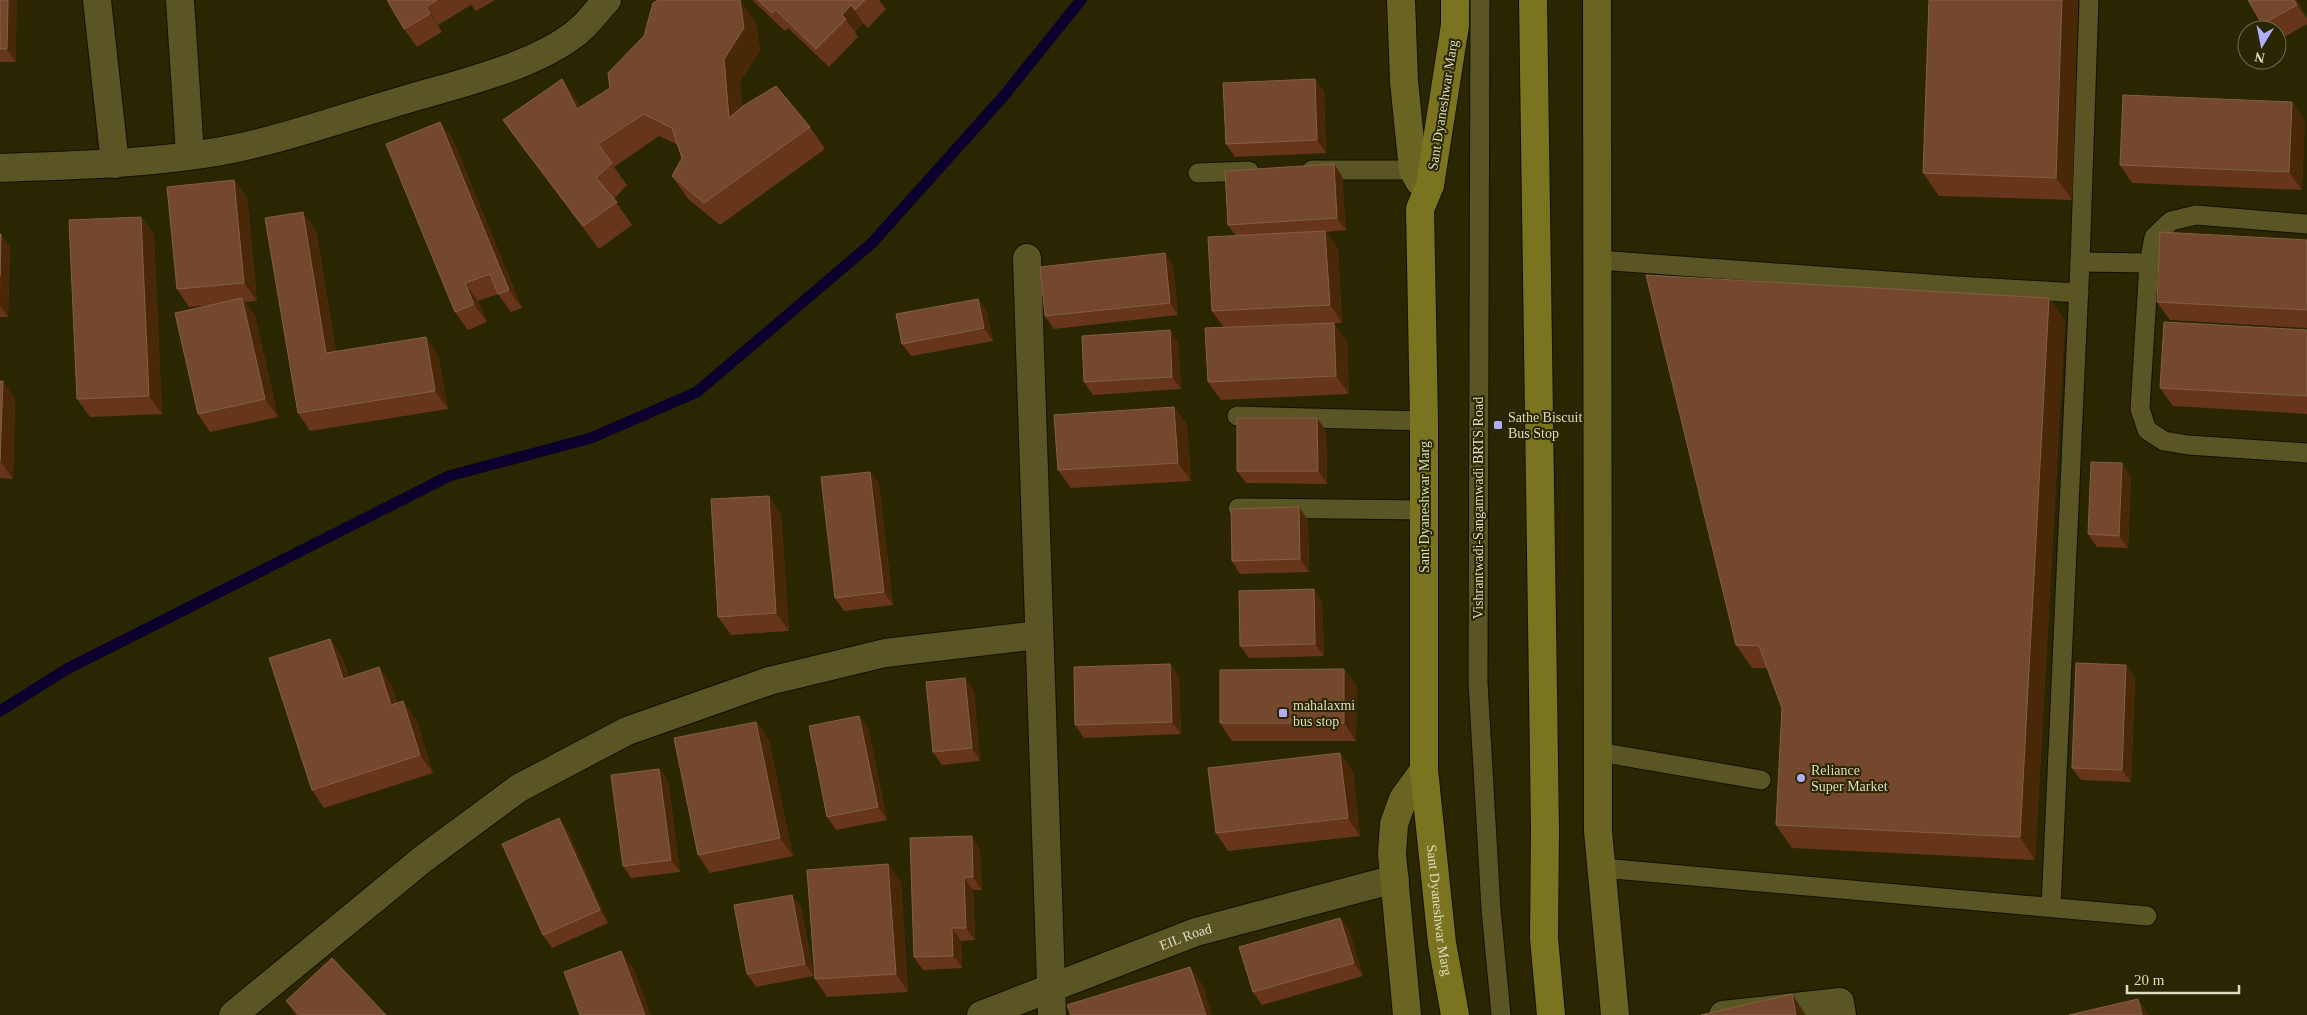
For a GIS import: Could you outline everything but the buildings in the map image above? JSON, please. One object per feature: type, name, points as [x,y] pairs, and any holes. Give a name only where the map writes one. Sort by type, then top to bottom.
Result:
[{"type":"main road","name":"Sant Dyaneshwar Marg","points":[[1454,0],[1456,25],[1422,178],[1420,209],[1424,421],[1424,770],[1442,943],[1455,1015]]},
{"type":"main road","points":[[1533,0],[1545,830],[1544,938],[1551,1015]]},
{"type":"street","points":[[98,0],[115,164]]},
{"type":"street","points":[[180,0],[190,154]]},
{"type":"street","points":[[0,168],[115,164],[222,150],[300,130],[462,83],[517,64],[553,48],[583,27],[607,0]]},
{"type":"street","points":[[1401,0],[1404,81],[1422,178]]},
{"type":"street","points":[[1597,0],[1598,831],[1615,1015]]},
{"type":"street","points":[[1026,258],[1052,1015]]},
{"type":"street","points":[[233,1015],[423,859],[519,788],[627,731],[769,681],[885,653],[1039,635]]},
{"type":"street","points":[[1407,1015],[1396,879],[1392,854],[1394,824],[1403,800],[1424,770]]},
{"type":"street","name":"EIL Road","points":[[981,1015],[1196,932],[1396,879]]},
{"type":"street","points":[[1723,1015],[1840,1002],[1842,1015]]},
{"type":"lane","name":"Vishrantwadi-Sangamwadi BRTS Road","points":[[1480,0],[1478,682],[1491,909],[1501,1015]]},
{"type":"lane","points":[[2051,907],[2079,293],[2089,0]]},
{"type":"lane","points":[[1293,170],[1350,169],[1422,178]]},
{"type":"lane","points":[[1198,173],[1264,171]]},
{"type":"lane","points":[[2307,224],[2196,215],[2171,221],[2154,237],[2149,263],[2140,409],[2146,430],[2164,441],[2188,445],[2307,453]]},
{"type":"lane","points":[[1598,260],[1948,286],[2079,293]]},
{"type":"lane","points":[[2080,262],[2149,263]]},
{"type":"lane","points":[[1237,416],[1424,421]]},
{"type":"lane","points":[[1238,508],[1424,510]]},
{"type":"lane","points":[[1599,752],[1761,780]]},
{"type":"lane","points":[[1602,868],[2147,916]]},
{"type":"waterway","points":[[0,711],[67,669],[449,476],[591,438],[697,392],[872,243],[1002,98],[1081,0]]},
{"type":"place","name":"Sathe Biscuit Bus Stop","points":[[1498,425]]},
{"type":"place","name":"mahalaxmi bus stop","points":[[1283,713]]},
{"type":"place","name":"Reliance Super Market","points":[[1801,778]]}]
